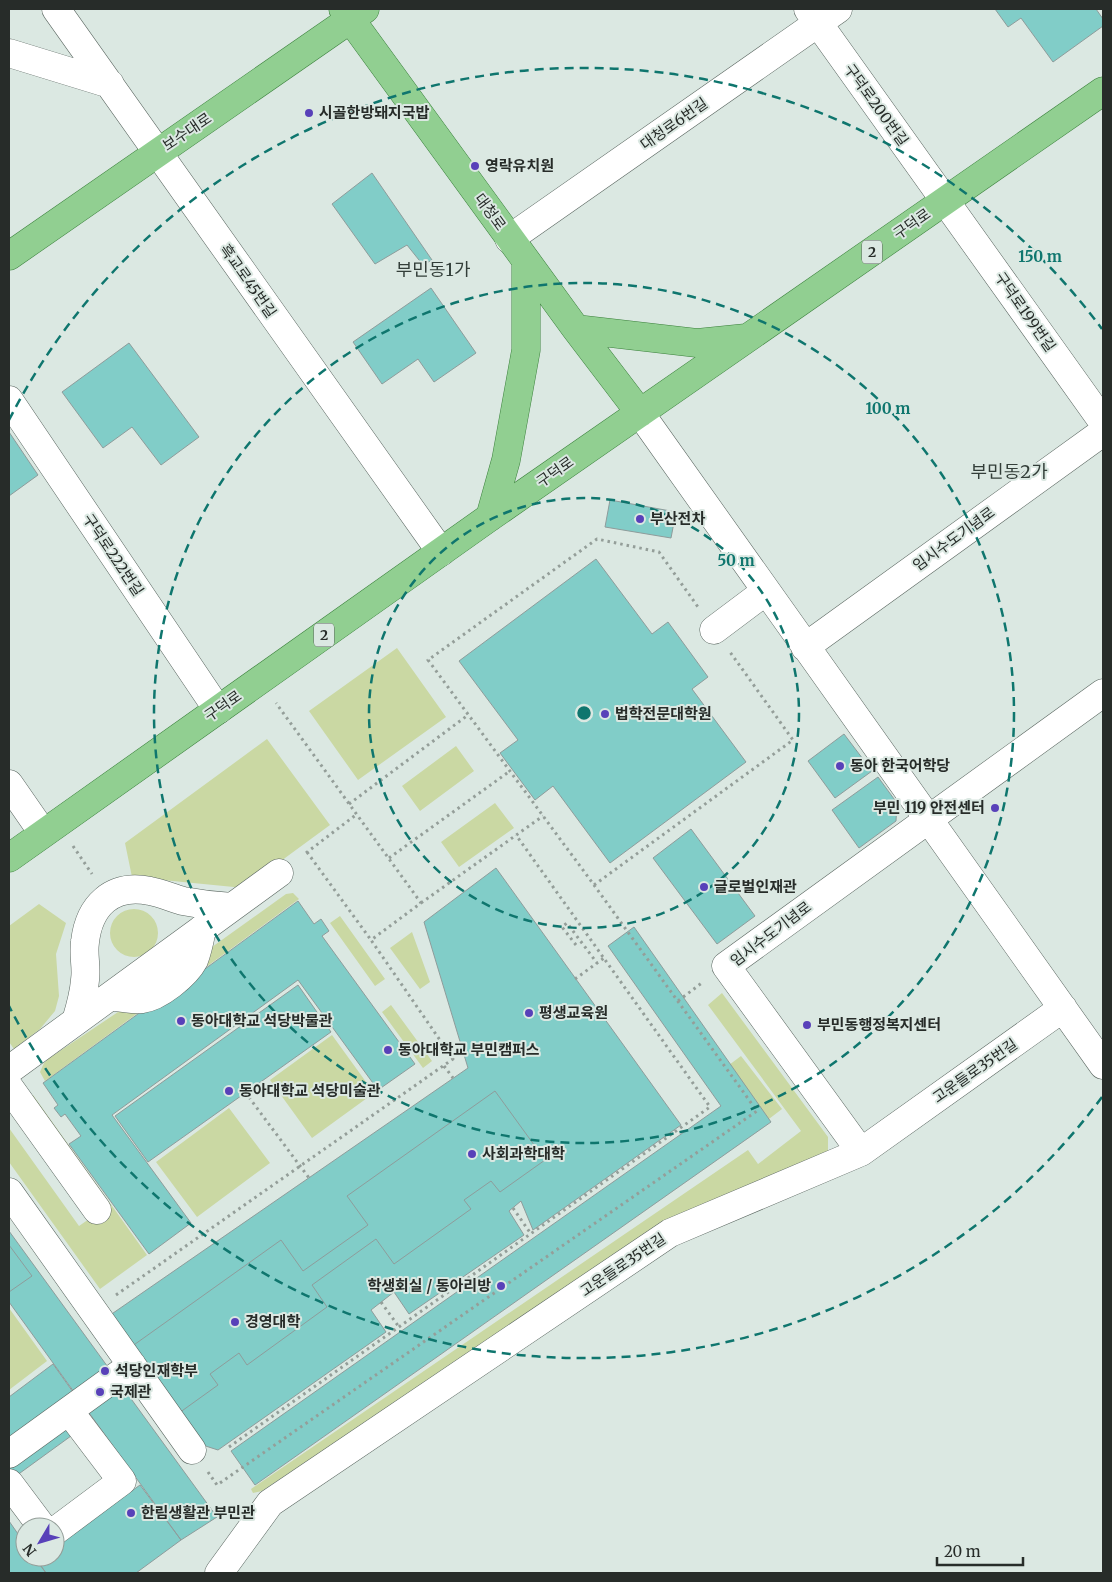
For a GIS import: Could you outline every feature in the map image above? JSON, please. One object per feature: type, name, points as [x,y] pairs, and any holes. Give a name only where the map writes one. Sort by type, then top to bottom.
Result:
[{"type":"main road","name":"보수대로","points":[[9,256],[353,12]]},
{"type":"main road","name":"대청로","points":[[353,12],[509,239],[640,413]]},
{"type":"main road","name":"구덕로","points":[[9,858],[490,517],[1103,91]]},
{"type":"main road","points":[[490,517],[506,460],[526,350],[526,261]]},
{"type":"main road","points":[[576,329],[697,343],[747,338]]},
{"type":"street","name":"흑교로45번길","points":[[56,9],[441,552]]},
{"type":"street","name":"대청로6번길","points":[[509,239],[821,14]]},
{"type":"street","name":"구덕로200번길","points":[[821,14],[946,201]]},
{"type":"street","points":[[9,54],[110,84]]},
{"type":"street","name":"구덕로199번길","points":[[946,201],[1103,422]]},
{"type":"street","name":"구덕로222번길","points":[[9,400],[218,710]]},
{"type":"street","points":[[640,413],[1103,1065]]},
{"type":"street","name":"임시수도기념로","points":[[805,647],[1103,432]]},
{"type":"street","points":[[714,630],[766,591]]},
{"type":"street","name":"임시수도기념로","points":[[861,1152],[726,966],[1103,692]]},
{"type":"street","points":[[9,784],[50,828]]},
{"type":"street","points":[[9,1070],[279,873]]},
{"type":"street","points":[[76,1021],[83,999],[86,979],[84,952],[88,927],[92,916],[108,897],[125,890],[139,889],[184,901],[232,907]]},
{"type":"street","name":"고운들로35번길","points":[[219,1573],[270,1502],[670,1233],[861,1152],[1063,1008]]},
{"type":"street","points":[[13,1097],[97,1210]]},
{"type":"street","points":[[9,1192],[192,1450]]},
{"type":"street","points":[[9,1454],[132,1365]]},
{"type":"street","points":[[65,1524],[122,1481],[69,1411]]},
{"type":"street","points":[[9,1483],[34,1517]]},
{"type":"path","points":[[192,1450],[217,1485],[757,1111],[594,885],[428,660],[597,539],[659,552],[793,740],[594,885]]},
{"type":"path","points":[[260,680],[421,903]]},
{"type":"path","points":[[349,804],[468,715]]},
{"type":"path","points":[[389,858],[510,771]]},
{"type":"path","points":[[279,873],[357,814]]},
{"type":"path","points":[[371,940],[543,816]]},
{"type":"path","points":[[50,828],[108,897]]},
{"type":"path","points":[[229,1447],[710,1107],[516,836]]},
{"type":"path","points":[[93,1311],[453,1059],[371,940],[307,852]]},
{"type":"path","points":[[576,945],[562,927],[567,923],[597,963]]},
{"type":"path","points":[[575,978],[604,958]]},
{"type":"path","points":[[444,1066],[453,1078]]},
{"type":"path","points":[[245,1092],[309,1178]]},
{"type":"path","points":[[513,1208],[530,1234]]},
{"type":"path","points":[[381,1302],[399,1327]]},
{"type":"green space","points":[[397,648],[446,717],[358,780],[309,711]]},
{"type":"green space","points":[[267,739],[330,825],[244,888],[132,877],[125,843]]},
{"type":"green space","points":[[456,746],[474,771],[420,811],[402,786]]},
{"type":"green space","points":[[495,803],[514,828],[459,867],[441,842]]},
{"type":"green space","points":[[293,893],[299,899],[198,973],[212,947],[286,894]]},
{"type":"green space","points":[[39,904],[66,923],[56,954],[59,996],[55,1011],[40,1029],[14,1049],[9,1042],[9,926]]},
{"type":"green space","points":[[134,909],[143,911],[151,916],[156,924],[158,933],[156,942],[151,950],[143,955],[134,957],[125,955],[117,950],[112,942],[110,933],[112,924],[117,916],[125,911]]},
{"type":"green space","points":[[340,916],[385,979],[375,986],[330,923]]},
{"type":"green space","points":[[412,932],[430,982],[420,989],[390,948]]},
{"type":"green space","points":[[722,993],[828,1137],[828,1153],[666,1224],[262,1491],[253,1493],[251,1489],[748,1150],[758,1164],[801,1131],[708,1005]]},
{"type":"green space","points":[[391,1005],[432,1061],[423,1068],[382,1012]]},
{"type":"green space","points":[[146,1007],[45,1081],[40,1072],[48,1059],[121,1010]]},
{"type":"green space","points":[[332,1035],[374,1093],[312,1138],[270,1080]]},
{"type":"green space","points":[[741,1056],[782,1109],[749,1134],[709,1080]]},
{"type":"green space","points":[[29,1095],[33,1095],[147,1255],[100,1289],[9,1162],[9,1128],[79,1226],[105,1208]]},
{"type":"green space","points":[[229,1108],[270,1163],[197,1217],[156,1162]]},
{"type":"green space","points":[[9,1308],[47,1361],[9,1390]]},
{"type":"building","points":[[995,9],[1096,9],[1103,19],[1103,26],[1053,62],[1021,18],[1008,27]]},
{"type":"building","points":[[372,173],[432,260],[423,265],[407,245],[375,264],[332,204]]},
{"type":"building","points":[[431,288],[476,353],[434,382],[418,359],[382,384],[353,342]]},
{"type":"building","points":[[129,343],[199,437],[161,465],[132,427],[103,448],[62,392]]},
{"type":"building","points":[[9,432],[38,475],[9,496]]},
{"type":"building","name":"부산전차","points":[[610,500],[676,512],[671,538],[605,527]]},
{"type":"building","name":"법학전문대학원","points":[[596,559],[652,634],[668,622],[708,677],[692,689],[746,762],[610,863],[553,786],[535,800],[500,753],[518,740],[459,661]]},
{"type":"building","name":"동아 한국어학당","points":[[844,734],[872,771],[835,798],[808,761]]},
{"type":"building","points":[[878,777],[897,803],[896,821],[859,848],[832,810]]},
{"type":"building","name":"글로벌인재관","points":[[691,829],[755,916],[717,944],[653,858]]},
{"type":"building","points":[[496,868],[681,1125],[533,1230],[521,1201],[509,1211],[524,1235],[409,1314],[394,1292],[371,1310],[386,1332],[218,1450],[190,1441],[103,1320],[468,1068],[424,922]]},
{"type":"building","points":[[298,901],[314,924],[321,919],[329,931],[322,936],[415,1064],[378,1090],[298,980],[112,1115],[191,1223],[149,1254],[69,1144],[81,1136],[65,1114],[61,1117],[54,1108],[58,1105],[43,1083],[153,1003],[183,985]]},
{"type":"building","name":"학생회실 / 동아리방","points":[[634,927],[771,1122],[255,1485],[231,1451],[721,1106],[608,946]]},
{"type":"building","points":[[298,985],[331,1032],[148,1162],[115,1116]]},
{"type":"building","points":[[495,1091],[545,1160],[500,1192],[491,1181],[464,1200],[471,1209],[394,1264],[376,1239],[312,1285],[327,1307],[247,1365],[239,1353],[210,1374],[218,1385],[179,1413],[131,1347],[281,1240],[303,1271],[368,1225],[347,1196]]},
{"type":"building","name":"국제관","points":[[9,1231],[217,1517],[181,1540],[9,1302]]},
{"type":"building","points":[[9,1245],[32,1276],[9,1292]]},
{"type":"building","points":[[53,1364],[93,1420],[9,1481],[9,1397]]},
{"type":"building","name":"한림생활관 부민관","points":[[140,1485],[181,1540],[136,1573],[46,1573],[42,1567],[65,1567],[65,1540]]},
{"type":"building","points":[[9,1521],[15,1530],[15,1567],[42,1567],[46,1573],[9,1573]]},
{"type":"place","name":"시골한방돼지국밥","points":[[309,113]]},
{"type":"place","name":"영락유치원","points":[[475,166]]},
{"type":"place","name":"부산전차","points":[[640,519]]},
{"type":"place","name":"법학전문대학원","points":[[605,714]]},
{"type":"place","name":"동아 한국어학당","points":[[840,766]]},
{"type":"place","name":"부민 119 안전센터","points":[[995,808]]},
{"type":"place","name":"글로벌인재관","points":[[704,887]]},
{"type":"place","name":"평생교육원","points":[[529,1013]]},
{"type":"place","name":"동아대학교 석당박물관","points":[[181,1021]]},
{"type":"place","name":"부민동행정복지센터","points":[[807,1025]]},
{"type":"place","name":"동아대학교 부민캠퍼스","points":[[388,1050]]},
{"type":"place","name":"동아대학교 석당미술관","points":[[229,1091]]},
{"type":"place","name":"사회과학대학","points":[[472,1154]]},
{"type":"place","name":"학생회실 / 동아리방","points":[[501,1286]]},
{"type":"place","name":"경영대학","points":[[235,1322]]},
{"type":"place","name":"석당인재학부","points":[[105,1371]]},
{"type":"place","name":"국제관","points":[[100,1392]]},
{"type":"place","name":"한림생활관 부민관","points":[[131,1513]]},
{"type":"district","name":"부민동1가","points":[[433,270]]},
{"type":"district","name":"부민동2가","points":[[1009,472]]}]
